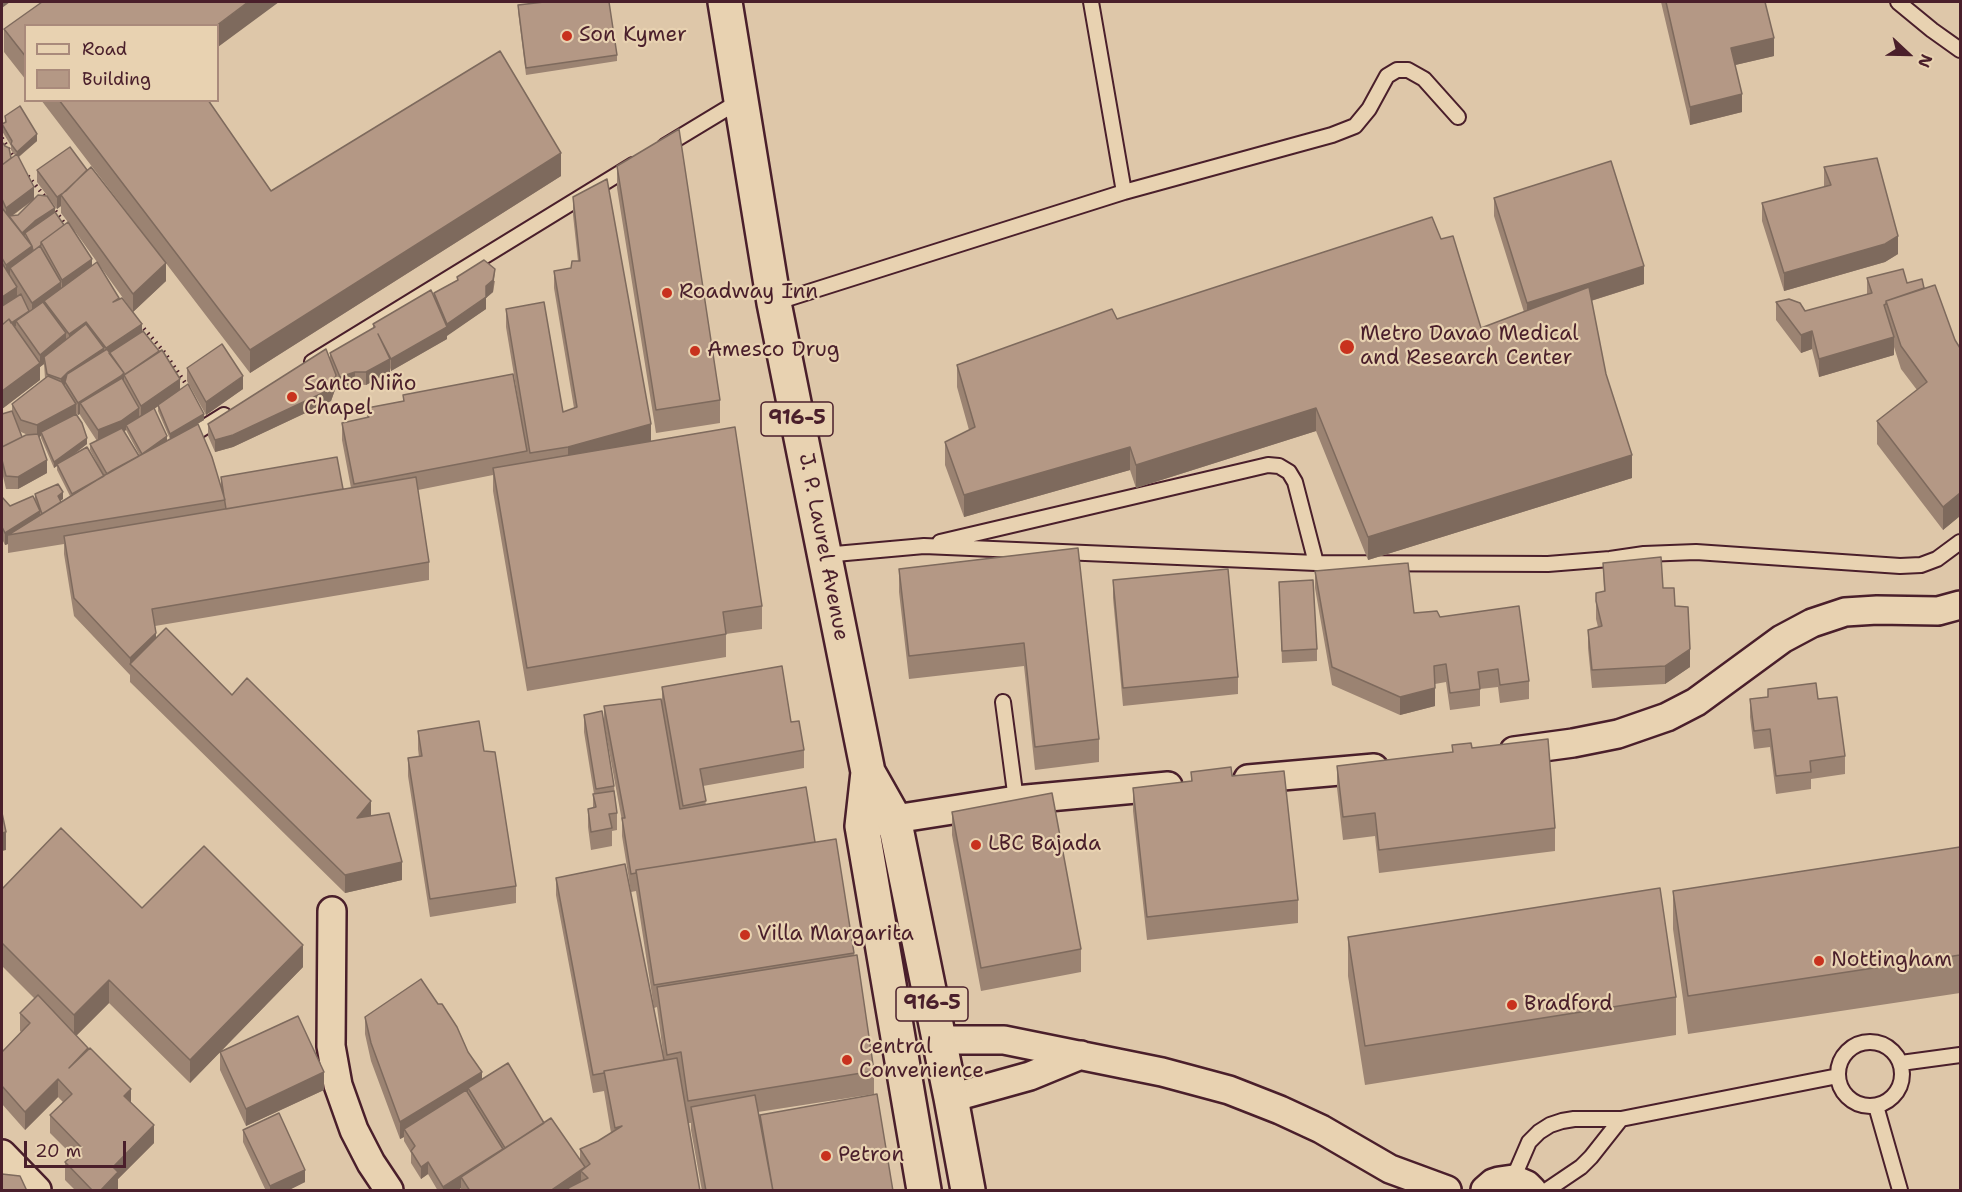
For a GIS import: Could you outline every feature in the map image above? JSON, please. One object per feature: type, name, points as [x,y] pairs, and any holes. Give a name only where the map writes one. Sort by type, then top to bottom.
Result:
[{"type":"main road","name":"J. P. Laurel Avenue","points":[[725,2],[774,303],[868,772],[862,826],[924,1191]]},
{"type":"main road","name":"J. P. Laurel Avenue","points":[[868,772],[894,818],[968,1191]]},
{"type":"main road","points":[[957,1133],[991,1191]]},
{"type":"street","points":[[1494,753],[1617,734],[1667,717],[1696,702],[1782,639],[1812,623],[1845,612],[1938,611],[1960,605]]},
{"type":"street","points":[[1229,781],[1403,765]]},
{"type":"street","points":[[862,826],[894,818],[1016,800],[1194,784]]},
{"type":"street","points":[[332,911],[332,1046],[338,1085],[354,1130],[370,1163],[389,1191]]},
{"type":"street","points":[[939,1040],[977,1038],[1004,1040],[1162,1072],[1228,1089],[1321,1129],[1390,1169],[1447,1191]]},
{"type":"street","points":[[951,1098],[1030,1076],[1082,1055]]},
{"type":"street","points":[[2,1154],[37,1191]]},
{"type":"street","points":[[1485,1191],[1492,1183],[1499,1180],[1523,1185]]},
{"type":"lane","points":[[1090,2],[1124,192]]},
{"type":"lane","points":[[1898,2],[1960,50]]},
{"type":"lane","points":[[774,303],[1124,192],[1332,135],[1355,126],[1369,109],[1387,76],[1397,70],[1408,70],[1424,79],[1458,117]]},
{"type":"lane","points":[[303,367],[741,99]]},
{"type":"lane","points":[[195,433],[231,411]]},
{"type":"lane","points":[[924,546],[1268,465],[1279,466],[1289,472],[1295,482],[1316,563]]},
{"type":"lane","points":[[824,555],[924,546],[1316,563],[1548,564],[1669,552],[1696,552],[1900,566],[1921,565],[1937,559],[1960,542]]},
{"type":"lane","points":[[1003,702],[1016,800]]},
{"type":"lane","points":[[1876,1041],[1887,1045],[1896,1053],[1901,1063],[1903,1074],[1901,1085],[1887,1101],[1876,1106],[1858,1104],[1844,1093],[1838,1076],[1840,1064],[1845,1053],[1854,1046],[1876,1041]]},
{"type":"lane","points":[[1901,1063],[1960,1055]]},
{"type":"lane","points":[[1523,1185],[1529,1142],[1550,1125],[1574,1119],[1620,1119],[1838,1076]]},
{"type":"lane","points":[[1876,1106],[1900,1191]]},
{"type":"lane","points":[[1547,1191],[1581,1167],[1620,1119]]},
{"type":"path","points":[[2,138],[21,167]]},
{"type":"path","points":[[28,176],[71,232]]},
{"type":"path","points":[[134,317],[165,353],[211,423]]},
{"type":"building","points":[[42,2],[248,2],[219,24],[24,24],[24,54],[4,29]]},
{"type":"building","name":"Son Kymer","points":[[544,2],[609,2],[617,55],[526,68],[518,5]]},
{"type":"building","points":[[1666,2],[1765,2],[1774,38],[1731,48],[1742,94],[1690,107]]},
{"type":"building","points":[[500,51],[561,153],[250,350],[61,102],[209,102],[271,191]]},
{"type":"building","points":[[20,106],[37,134],[17,152],[2,124],[6,122],[5,116]]},
{"type":"building","name":"Roadway Inn","points":[[679,129],[720,400],[656,410],[617,166]]},
{"type":"building","points":[[2,142],[9,148],[11,158],[2,165]]},
{"type":"building","points":[[70,147],[87,170],[57,197],[37,170]]},
{"type":"building","points":[[17,154],[34,187],[6,208],[2,199],[2,165]]},
{"type":"building","points":[[1877,158],[1898,236],[1885,244],[1784,273],[1762,203],[1831,185],[1824,167]]},
{"type":"building","points":[[1611,161],[1644,266],[1527,303],[1494,198]]},
{"type":"building","points":[[91,167],[166,263],[133,294],[61,195]]},
{"type":"building","points":[[607,179],[651,424],[568,447],[530,453],[506,309],[544,302],[563,412],[577,407],[554,271],[571,268],[572,261],[580,261],[573,197]]},
{"type":"building","points":[[38,195],[47,196],[55,208],[22,233],[9,216],[18,215]]},
{"type":"building","points":[[2,208],[32,246],[6,265],[2,258]]},
{"type":"building","points":[[55,212],[64,225],[33,251],[25,233]]},
{"type":"building","points":[[1432,217],[1441,239],[1453,236],[1481,328],[1589,287],[1606,374],[1632,455],[1368,537],[1316,408],[1136,465],[1130,447],[964,495],[945,442],[975,427],[957,365],[1112,309],[1117,319]]},
{"type":"building","points":[[68,222],[92,259],[62,280],[41,242]]},
{"type":"building","points":[[40,246],[61,282],[32,303],[10,268]]},
{"type":"building","points":[[484,260],[495,269],[493,280],[486,286],[486,297],[447,324],[434,293],[458,280],[457,277]]},
{"type":"building","points":[[97,262],[119,298],[113,302],[122,298],[142,324],[106,348],[86,322],[69,334],[44,301]]},
{"type":"building","points":[[2,263],[17,287],[2,297]]},
{"type":"building","points":[[1903,269],[1907,283],[1922,279],[1924,288],[1886,301],[1884,305],[1894,337],[1819,359],[1812,331],[1801,335],[1776,302],[1789,299],[1800,303],[1805,311],[1872,293],[1867,278]]},
{"type":"building","points":[[1935,285],[1960,348],[1960,493],[1943,507],[1877,421],[1927,382],[1901,346],[1886,301]]},
{"type":"building","points":[[431,290],[447,327],[391,359],[378,334],[390,359],[366,372],[355,372],[340,377],[330,353],[375,327],[373,324]]},
{"type":"building","points":[[21,294],[29,311],[11,323],[9,319],[2,325],[2,306]]},
{"type":"building","points":[[43,302],[66,333],[40,355],[16,321]]},
{"type":"building","points":[[9,319],[40,363],[2,391],[2,325]]},
{"type":"building","points":[[86,324],[104,348],[61,379],[47,374],[44,357]]},
{"type":"building","points":[[143,331],[159,351],[124,375],[109,353]]},
{"type":"building","points":[[222,344],[243,376],[206,402],[187,368]]},
{"type":"building","points":[[107,349],[124,373],[78,403],[65,382],[67,374]]},
{"type":"building","points":[[326,349],[336,375],[331,389],[233,435],[215,440],[208,424]]},
{"type":"building","points":[[162,350],[180,379],[141,406],[124,375]]},
{"type":"building","points":[[513,374],[527,451],[354,484],[342,423],[369,417],[367,408],[404,401],[403,395]]},
{"type":"building","points":[[48,376],[62,382],[76,404],[37,425],[21,420],[12,404]]},
{"type":"building","points":[[122,378],[139,408],[121,421],[98,430],[80,403]]},
{"type":"building","points":[[188,384],[204,414],[170,434],[158,405]]},
{"type":"building","points":[[154,408],[167,436],[142,454],[126,425]]},
{"type":"building","points":[[12,411],[22,437],[2,447],[2,414]]},
{"type":"building","points":[[76,414],[87,438],[54,462],[41,432]]},
{"type":"building","points":[[198,424],[212,457],[225,500],[8,535],[113,470]]},
{"type":"building","points":[[735,427],[762,606],[723,612],[726,634],[527,668],[493,468]]},
{"type":"building","points":[[122,428],[139,456],[107,474],[90,444]]},
{"type":"building","points":[[38,434],[47,460],[18,477],[6,476],[2,447],[26,435]]},
{"type":"building","points":[[87,447],[104,476],[72,494],[57,464]]},
{"type":"building","points":[[337,457],[343,489],[226,509],[221,477]]},
{"type":"building","points":[[416,477],[429,562],[152,609],[156,633],[130,658],[74,598],[64,536]]},
{"type":"building","points":[[58,484],[63,492],[58,496],[61,502],[42,514],[35,494]]},
{"type":"building","points":[[33,496],[40,511],[5,533],[2,527],[2,497],[10,506]]},
{"type":"building","points":[[1078,548],[1099,739],[1035,747],[1024,643],[909,656],[899,569]]},
{"type":"building","points":[[1661,557],[1663,588],[1674,588],[1675,606],[1688,607],[1690,649],[1665,666],[1592,670],[1588,630],[1602,626],[1596,593],[1605,591],[1603,563]]},
{"type":"building","points":[[1408,563],[1414,613],[1437,611],[1440,617],[1519,606],[1529,681],[1500,685],[1498,669],[1478,672],[1480,689],[1450,693],[1446,664],[1434,666],[1435,688],[1400,697],[1332,667],[1315,571]]},
{"type":"building","points":[[1228,569],[1238,677],[1123,688],[1113,580]]},
{"type":"building","points":[[1313,580],[1317,649],[1282,651],[1279,582]]},
{"type":"building","points":[[166,628],[232,695],[247,678],[371,801],[357,818],[389,813],[402,862],[345,875],[130,664]]},
{"type":"building","points":[[782,666],[791,722],[799,721],[804,750],[700,769],[706,801],[683,806],[662,687]]},
{"type":"building","points":[[1816,683],[1818,699],[1837,697],[1845,756],[1810,761],[1811,772],[1776,776],[1770,729],[1754,731],[1750,699],[1768,697],[1768,689]]},
{"type":"building","points":[[661,699],[680,809],[806,787],[815,842],[636,870],[636,873],[631,874],[622,818],[625,818],[604,706]]},
{"type":"building","points":[[602,711],[614,786],[596,789],[584,715]]},
{"type":"building","points":[[479,721],[484,751],[495,752],[516,886],[430,899],[408,758],[422,756],[418,731]]},
{"type":"building","points":[[1548,739],[1555,828],[1379,850],[1375,813],[1343,817],[1337,766],[1453,752],[1452,745],[1471,743],[1472,748]]},
{"type":"building","points":[[1231,767],[1232,776],[1284,771],[1298,900],[1147,917],[1133,788],[1192,781],[1191,772]]},
{"type":"building","points":[[614,791],[617,813],[609,814],[612,828],[591,832],[588,809],[596,807],[593,794]]},
{"type":"building","points":[[1052,793],[1081,949],[981,968],[952,812]]},
{"type":"building","points":[[2,813],[6,832],[2,833]]},
{"type":"building","points":[[61,828],[142,908],[204,846],[303,945],[190,1060],[109,980],[74,1015],[2,943],[2,889]]},
{"type":"building","name":"Villa Margarita","points":[[836,839],[854,953],[654,985],[636,870]]},
{"type":"building","name":"Nottingham","points":[[1960,847],[1960,955],[1688,996],[1673,891]]},
{"type":"building","points":[[625,864],[664,1060],[593,1075],[556,878]]},
{"type":"building","name":"Bradford","points":[[1660,888],[1676,997],[1365,1046],[1348,937]]},
{"type":"building","points":[[857,955],[874,1071],[688,1101],[681,1052],[667,1055],[657,987]]},
{"type":"building","points":[[421,979],[438,1004],[442,1004],[457,1027],[468,1052],[482,1072],[400,1122],[371,1043],[365,1017]]},
{"type":"building","points":[[38,995],[88,1048],[69,1068],[90,1048],[131,1089],[124,1096],[154,1125],[113,1167],[118,1172],[100,1191],[93,1191],[65,1162],[81,1147],[50,1115],[72,1094],[58,1079],[25,1112],[2,1086],[2,1052],[30,1023],[20,1013]]},
{"type":"building","points":[[298,1016],[324,1072],[246,1109],[220,1052]]},
{"type":"building","points":[[677,1058],[700,1191],[570,1191],[568,1188],[588,1178],[581,1171],[590,1164],[580,1149],[622,1126],[615,1128],[604,1071]]},
{"type":"building","points":[[508,1063],[544,1123],[505,1148],[468,1088]]},
{"type":"building","points":[[466,1090],[503,1149],[443,1187],[428,1162],[421,1167],[411,1151],[415,1146],[404,1129]]},
{"type":"building","name":"Petron","points":[[877,1094],[893,1191],[773,1191],[760,1115]]},
{"type":"building","points":[[755,1095],[773,1191],[706,1191],[691,1107]]},
{"type":"building","points":[[279,1113],[305,1170],[270,1186],[243,1130]]},
{"type":"building","points":[[551,1118],[585,1167],[550,1191],[470,1191],[461,1177]]},
{"type":"building","points":[[2,1174],[20,1176],[27,1191],[2,1191]]},
{"type":"place","name":"Son Kymer","points":[[567,36]]},
{"type":"place","name":"Roadway Inn","points":[[667,293]]},
{"type":"place","name":"Metro Davao Medical and Research Center","points":[[1347,347]]},
{"type":"place","name":"Amesco Drug","points":[[695,351]]},
{"type":"place","name":"Santo Niño Chapel","points":[[292,397]]},
{"type":"place","name":"LBC Bajada","points":[[976,845]]},
{"type":"place","name":"Villa Margarita","points":[[745,935]]},
{"type":"place","name":"Nottingham","points":[[1819,961]]},
{"type":"place","name":"Bradford","points":[[1512,1005]]},
{"type":"place","name":"Central Convenience","points":[[847,1060]]},
{"type":"place","name":"Petron","points":[[826,1156]]}]
